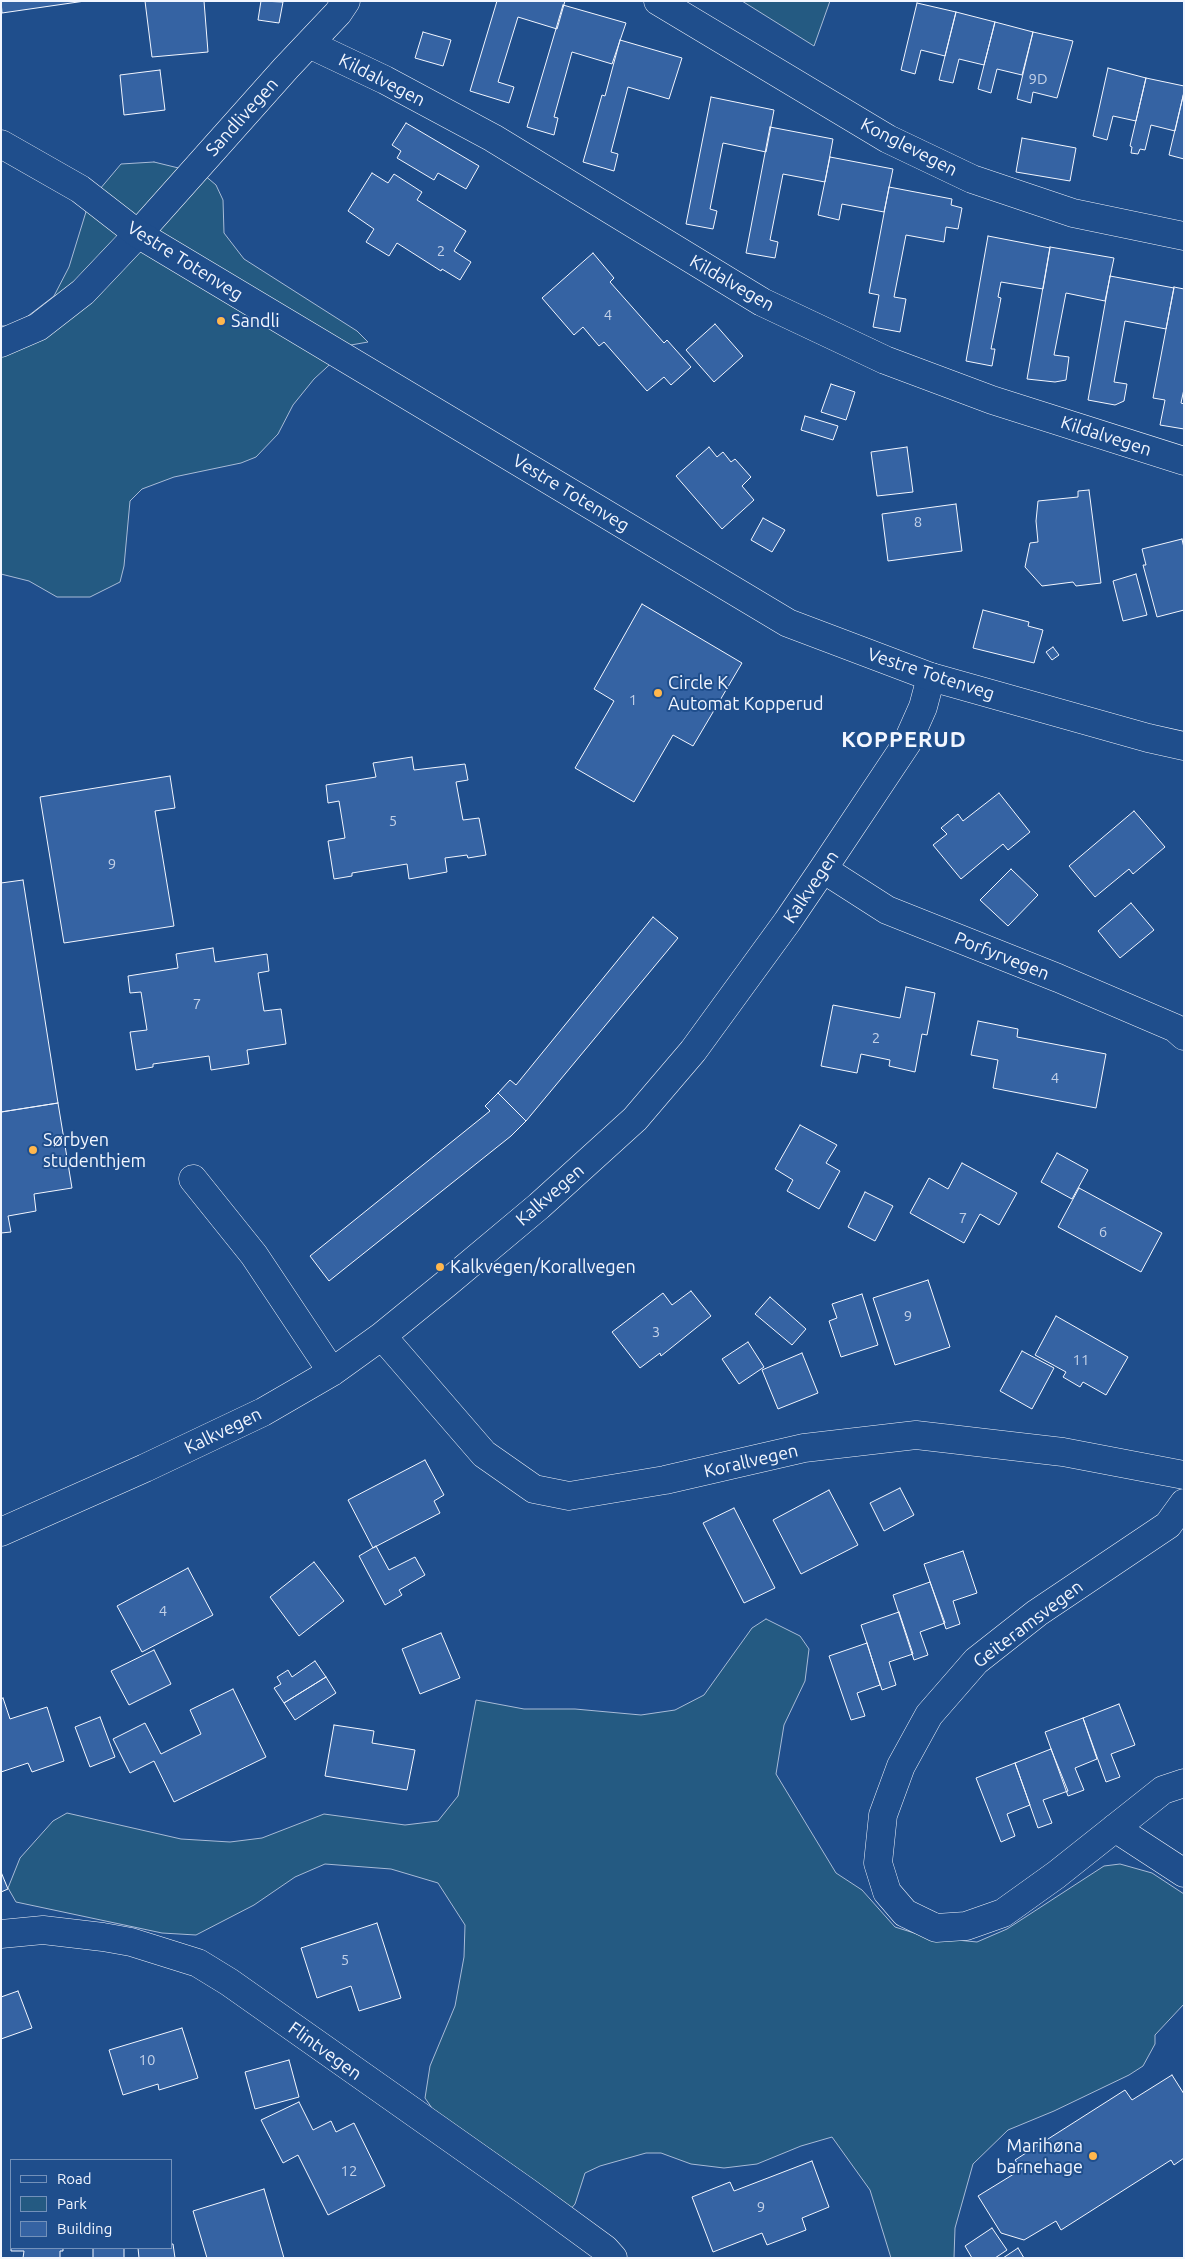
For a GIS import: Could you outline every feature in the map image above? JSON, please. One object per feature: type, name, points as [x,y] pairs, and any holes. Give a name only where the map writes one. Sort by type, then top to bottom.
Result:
[{"type":"street","name":"Sandlivegen","points":[[1,343],[38,327],[83,292],[338,13],[346,1]]},
{"type":"street","name":"Konglevegen","points":[[658,1],[888,139],[972,179],[1073,213],[1184,236]]},
{"type":"street","name":"Kildalvegen","points":[[309,44],[385,80],[493,138],[762,302],[885,360],[992,400],[1184,461]]},
{"type":"street","name":"Vestre Totenveg","points":[[1,144],[80,189],[138,234],[788,624],[931,677],[1148,738],[1184,746]]},
{"type":"street","name":"Kalkvegen","points":[[1,1532],[145,1468],[263,1412],[332,1372],[382,1336],[539,1206],[635,1119],[693,1051],[824,869],[907,743],[923,707],[931,677]]},
{"type":"street","name":"Porfyrvegen","points":[[824,869],[887,910],[1085,989],[1176,1028],[1184,1036]]},
{"type":"street","points":[[193,1179],[254,1255],[332,1372]]},
{"type":"street","name":"Korallvegen","points":[[382,1336],[484,1454],[534,1489],[569,1496],[665,1480],[804,1448],[916,1435],[1063,1452],[1184,1475]]},
{"type":"street","name":"Geiteramsvegen","points":[[1184,1503],[1168,1525],[1037,1613],[976,1661],[929,1715],[901,1766],[883,1816],[878,1863],[887,1892],[906,1913],[936,1928],[966,1926],[1004,1912],[1163,1790],[1184,1783]]},
{"type":"street","points":[[1115,1828],[1184,1873]]},
{"type":"street","name":"Flintvegen","points":[[1,1934],[43,1930],[103,1937],[131,1942],[198,1963],[229,1982],[527,2192],[605,2249],[613,2258]]},
{"type":"green space","points":[[742,1],[830,1],[814,46]]},
{"type":"green space","points":[[154,162],[203,174],[216,185],[223,200],[224,233],[244,259],[357,331],[368,342],[351,345],[314,379],[293,405],[278,434],[256,457],[241,463],[174,477],[142,489],[130,501],[124,566],[120,582],[90,597],[57,597],[29,581],[1,574],[1,326],[15,326],[54,296],[69,267],[89,202],[121,164]]},
{"type":"green space","points":[[766,1619],[800,1636],[809,1649],[805,1681],[784,1725],[776,1774],[836,1873],[862,1890],[895,1927],[927,1937],[977,1942],[1007,1929],[1104,1866],[1120,1864],[1152,1873],[1184,1894],[1184,2004],[1155,2035],[1155,2044],[1143,2066],[1129,2075],[1054,2111],[1008,2130],[973,2164],[955,2228],[954,2258],[891,2258],[870,2190],[832,2137],[801,2146],[757,2164],[724,2168],[691,2164],[661,2153],[646,2153],[600,2166],[585,2173],[575,2204],[564,2217],[434,2111],[425,2098],[430,2066],[455,2006],[464,1957],[465,1925],[438,1883],[391,1869],[325,1864],[295,1877],[254,1905],[196,1935],[162,1933],[16,1902],[8,1888],[20,1858],[53,1821],[67,1813],[181,1839],[230,1842],[262,1838],[324,1814],[405,1825],[438,1821],[458,1796],[476,1700],[524,1709],[575,1709],[641,1715],[675,1710],[704,1695],[752,1628]]},
{"type":"building","points":[[1,1],[85,1],[2,13]]},
{"type":"building","points":[[145,1],[204,1],[208,52],[152,57]]},
{"type":"building","points":[[261,1],[283,2],[279,23],[258,20]]},
{"type":"building","points":[[497,1],[565,1],[557,29],[518,17],[498,82],[514,87],[509,103],[470,91]]},
{"type":"building","points":[[917,3],[956,12],[945,56],[921,50],[915,74],[901,70]]},
{"type":"building","points":[[563,5],[626,23],[612,64],[572,52],[554,117],[558,118],[554,135],[527,127]]},
{"type":"building","points":[[956,12],[995,22],[984,65],[959,59],[953,83],[939,80]]},
{"type":"building","points":[[995,22],[1033,32],[1022,75],[997,69],[991,93],[978,89]]},
{"type":"building","points":[[423,32],[451,40],[443,66],[415,58]]},
{"type":"building","points":[[1033,32],[1073,41],[1057,98],[1033,92],[1031,103],[1017,99]]},
{"type":"building","points":[[620,40],[682,58],[669,99],[628,87],[611,152],[618,154],[614,171],[583,162],[602,95],[605,96]]},
{"type":"building","points":[[1108,68],[1146,78],[1136,121],[1113,116],[1107,140],[1093,136]]},
{"type":"building","points":[[160,70],[165,110],[124,115],[120,75]]},
{"type":"building","points":[[1146,78],[1184,86],[1184,92],[1175,131],[1151,125],[1145,150],[1140,149],[1138,154],[1131,153],[1132,147],[1130,146]]},
{"type":"building","points":[[1184,92],[1184,159],[1169,155]]},
{"type":"building","points":[[711,97],[774,110],[766,152],[723,143],[710,209],[717,211],[713,229],[686,224]]},
{"type":"building","points":[[406,123],[479,166],[466,189],[438,173],[434,180],[397,158],[401,151],[392,145]]},
{"type":"building","points":[[770,127],[833,139],[825,182],[783,174],[770,240],[778,242],[775,258],[746,253]]},
{"type":"building","points":[[1022,138],[1076,148],[1070,181],[1016,172]]},
{"type":"building","points":[[830,157],[893,169],[884,212],[842,204],[839,220],[818,215]]},
{"type":"building","points":[[372,173],[388,183],[394,174],[422,192],[417,200],[466,231],[454,251],[471,262],[460,280],[442,269],[441,271],[397,243],[389,256],[366,242],[374,229],[348,211]]},
{"type":"building","points":[[889,187],[952,199],[951,205],[962,208],[958,229],[946,227],[944,242],[906,235],[894,297],[906,299],[900,332],[873,327],[879,295],[869,293]]},
{"type":"building","points":[[988,236],[1050,248],[1043,289],[1001,282],[998,297],[1001,298],[991,349],[995,349],[992,366],[966,361]]},
{"type":"building","points":[[1050,247],[1114,258],[1105,301],[1066,293],[1054,355],[1069,357],[1066,380],[1055,382],[1027,379]]},
{"type":"building","points":[[593,253],[614,278],[610,282],[664,343],[667,340],[691,367],[671,385],[664,377],[647,391],[604,342],[599,346],[583,327],[574,335],[542,298]]},
{"type":"building","points":[[1110,276],[1174,288],[1166,329],[1125,321],[1114,382],[1127,384],[1124,401],[1115,405],[1088,400]]},
{"type":"building","points":[[1174,287],[1184,289],[1184,389],[1181,403],[1184,404],[1184,429],[1160,425],[1165,400],[1153,398]]},
{"type":"building","points":[[715,324],[743,356],[714,382],[686,350]]},
{"type":"building","points":[[831,384],[855,392],[846,420],[821,412]]},
{"type":"building","points":[[805,416],[838,426],[833,440],[801,430]]},
{"type":"building","points":[[709,447],[717,457],[723,452],[731,462],[735,459],[751,477],[742,486],[754,500],[722,529],[676,476]]},
{"type":"building","points":[[907,447],[913,492],[877,496],[871,452]]},
{"type":"building","points":[[1089,490],[1101,583],[1076,586],[1073,582],[1042,586],[1025,567],[1030,543],[1038,542],[1036,521],[1038,501],[1078,497],[1078,491]]},
{"type":"building","points":[[956,504],[962,551],[888,561],[882,514]]},
{"type":"building","points":[[763,518],[785,530],[772,552],[751,540]]},
{"type":"building","points":[[1182,539],[1184,548],[1184,610],[1157,617],[1143,565],[1146,565],[1142,549]]},
{"type":"building","points":[[1136,574],[1147,615],[1123,621],[1113,581]]},
{"type":"building","points":[[642,604],[742,663],[693,746],[673,735],[634,802],[575,768],[614,701],[594,689]]},
{"type":"building","points":[[983,610],[1029,622],[1028,626],[1043,630],[1034,663],[973,648]]},
{"type":"building","points":[[1053,647],[1059,655],[1052,660],[1046,652]]},
{"type":"building","points":[[412,757],[414,770],[465,764],[468,780],[456,782],[463,820],[479,818],[486,855],[468,858],[467,855],[445,858],[447,872],[409,879],[407,864],[352,873],[352,876],[334,879],[328,841],[345,838],[339,801],[328,803],[326,785],[376,777],[373,763]]},
{"type":"building","points":[[170,776],[175,808],[155,811],[174,926],[64,943],[40,797]]},
{"type":"building","points":[[999,793],[1030,832],[1008,850],[1003,844],[961,879],[933,845],[947,834],[941,828],[958,814],[963,821]]},
{"type":"building","points":[[1134,811],[1165,847],[1133,874],[1129,869],[1095,897],[1069,866]]},
{"type":"building","points":[[1011,869],[1038,895],[1008,926],[980,900]]},
{"type":"building","points":[[23,880],[58,1103],[1,1112],[1,883]]},
{"type":"building","points":[[1131,903],[1154,930],[1120,958],[1098,931]]},
{"type":"building","points":[[653,917],[678,938],[526,1121],[498,1093],[510,1080],[516,1085]]},
{"type":"building","points":[[213,948],[215,962],[267,954],[269,971],[258,973],[264,1011],[281,1009],[286,1044],[247,1050],[249,1064],[211,1070],[209,1056],[153,1064],[153,1067],[136,1070],[130,1032],[147,1030],[141,992],[130,993],[128,976],[178,968],[176,954]]},
{"type":"building","points":[[906,987],[935,993],[927,1035],[922,1034],[915,1072],[889,1066],[890,1060],[861,1054],[857,1073],[821,1066],[833,1005],[900,1018]]},
{"type":"building","points":[[978,1021],[1018,1029],[1017,1037],[1106,1054],[1096,1108],[993,1088],[998,1060],[971,1055]]},
{"type":"building","points":[[498,1093],[526,1121],[511,1136],[329,1281],[310,1256],[490,1111],[485,1106]]},
{"type":"building","name":"Sørbyen studenthjem","points":[[58,1103],[72,1188],[34,1194],[36,1211],[8,1216],[11,1232],[1,1233],[1,1112]]},
{"type":"building","points":[[800,1125],[837,1145],[826,1163],[840,1171],[819,1209],[787,1191],[793,1180],[775,1169]]},
{"type":"building","points":[[1057,1153],[1088,1170],[1072,1199],[1041,1182]]},
{"type":"building","points":[[962,1163],[1017,1193],[999,1225],[980,1214],[964,1243],[910,1213],[929,1178],[948,1189]]},
{"type":"building","points":[[1079,1188],[1162,1233],[1141,1272],[1058,1227]]},
{"type":"building","points":[[865,1192],[893,1206],[875,1241],[848,1227]]},
{"type":"building","points":[[928,1280],[950,1347],[895,1365],[873,1298]]},
{"type":"building","points":[[691,1291],[711,1316],[661,1356],[660,1353],[640,1368],[612,1332],[663,1293],[672,1305]]},
{"type":"building","points":[[862,1294],[878,1345],[841,1357],[829,1321],[837,1318],[832,1304]]},
{"type":"building","points":[[770,1297],[806,1329],[792,1345],[755,1314]]},
{"type":"building","points":[[1056,1316],[1128,1357],[1106,1395],[1083,1382],[1080,1387],[1063,1377],[1066,1372],[1035,1355]]},
{"type":"building","points":[[748,1342],[764,1367],[739,1384],[722,1359]]},
{"type":"building","points":[[1022,1351],[1054,1368],[1032,1409],[1000,1391]]},
{"type":"building","points":[[802,1353],[818,1393],[778,1409],[762,1370]]},
{"type":"building","points":[[425,1460],[444,1495],[434,1501],[440,1513],[373,1548],[348,1500]]},
{"type":"building","points":[[900,1488],[914,1515],[884,1531],[870,1503]]},
{"type":"building","points":[[829,1490],[858,1545],[801,1574],[773,1520]]},
{"type":"building","points":[[734,1508],[775,1588],[744,1603],[703,1523]]},
{"type":"building","points":[[376,1546],[389,1570],[415,1557],[425,1575],[399,1590],[402,1595],[385,1605],[359,1556]]},
{"type":"building","points":[[963,1551],[977,1593],[953,1601],[960,1624],[946,1629],[924,1564]]},
{"type":"building","points":[[314,1562],[344,1601],[299,1636],[270,1597]]},
{"type":"building","points":[[188,1568],[213,1615],[142,1652],[117,1606]]},
{"type":"building","points":[[930,1582],[945,1623],[920,1632],[928,1655],[914,1660],[893,1595]]},
{"type":"building","points":[[899,1612],[913,1654],[889,1662],[896,1685],[882,1690],[861,1625]]},
{"type":"building","points":[[441,1633],[460,1678],[420,1694],[402,1649]]},
{"type":"building","points":[[867,1643],[880,1685],[857,1693],[865,1716],[851,1720],[829,1656]]},
{"type":"building","points":[[154,1650],[171,1684],[129,1705],[111,1671]]},
{"type":"building","points":[[315,1661],[326,1677],[284,1703],[274,1688],[281,1684],[277,1677],[288,1670],[292,1677]]},
{"type":"building","points":[[326,1677],[336,1693],[295,1720],[284,1703]]},
{"type":"building","points":[[233,1689],[266,1757],[174,1802],[154,1761],[130,1773],[113,1739],[145,1723],[161,1754],[201,1734],[190,1710]]},
{"type":"building","points":[[3,1698],[10,1719],[47,1707],[64,1761],[32,1772],[28,1763],[1,1772],[1,1699]]},
{"type":"building","points":[[1119,1704],[1135,1745],[1111,1754],[1120,1777],[1106,1782],[1083,1718]]},
{"type":"building","points":[[100,1717],[115,1757],[90,1767],[75,1727]]},
{"type":"building","points":[[1083,1718],[1097,1759],[1075,1768],[1084,1790],[1068,1796],[1045,1732]]},
{"type":"building","points":[[334,1725],[374,1731],[372,1743],[415,1750],[407,1790],[325,1776]]},
{"type":"building","points":[[1051,1749],[1068,1791],[1043,1800],[1052,1823],[1038,1828],[1015,1763]]},
{"type":"building","points":[[1015,1763],[1030,1805],[1007,1814],[1015,1836],[1001,1842],[976,1778]]},
{"type":"building","points":[[1,1872],[8,1889],[1,1892]]},
{"type":"building","points":[[377,1923],[401,1998],[359,2011],[351,1986],[317,1998],[301,1948]]},
{"type":"building","points":[[18,1991],[32,2028],[1,2039],[1,1997]]},
{"type":"building","points":[[182,2028],[198,2078],[159,2090],[158,2084],[123,2095],[109,2050]]},
{"type":"building","points":[[289,2060],[299,2097],[255,2109],[245,2072]]},
{"type":"building","points":[[1172,2075],[1184,2094],[1184,2158],[1174,2165],[1171,2160],[1061,2230],[1056,2221],[1024,2240],[1001,2233],[978,2196],[1022,2169],[1015,2160],[1125,2090],[1132,2100]]},
{"type":"building","points":[[299,2102],[313,2130],[331,2121],[336,2132],[354,2123],[385,2186],[328,2215],[298,2155],[283,2163],[261,2120]]},
{"type":"building","points":[[812,2161],[829,2207],[802,2218],[806,2230],[767,2245],[762,2233],[713,2252],[692,2197],[730,2182],[734,2191]]},
{"type":"building","points":[[264,2189],[284,2258],[207,2258],[193,2211]]},
{"type":"building","points":[[992,2228],[1007,2250],[995,2258],[972,2258],[965,2246]]},
{"type":"building","points":[[173,2244],[175,2258],[139,2258],[138,2249],[172,2249]]},
{"type":"building","points":[[1018,2248],[1024,2258],[1003,2258]]},
{"type":"building","points":[[11,2249],[63,2249],[63,2251],[60,2251],[60,2258],[23,2258],[24,2251],[11,2251]]},
{"type":"building","points":[[93,2249],[124,2249],[124,2258],[93,2258]]},
{"type":"place","name":"Sandli","points":[[221,321]]},
{"type":"place","name":"Circle K Automat Kopperud","points":[[658,693]]},
{"type":"place","name":"Sørbyen studenthjem","points":[[33,1150]]},
{"type":"place","name":"Kalkvegen/Korallvegen","points":[[440,1267]]},
{"type":"place","name":"Marihøna barnehage","points":[[1093,2156]]},
{"type":"district","name":"KOPPERUD","points":[[904,740]]}]
